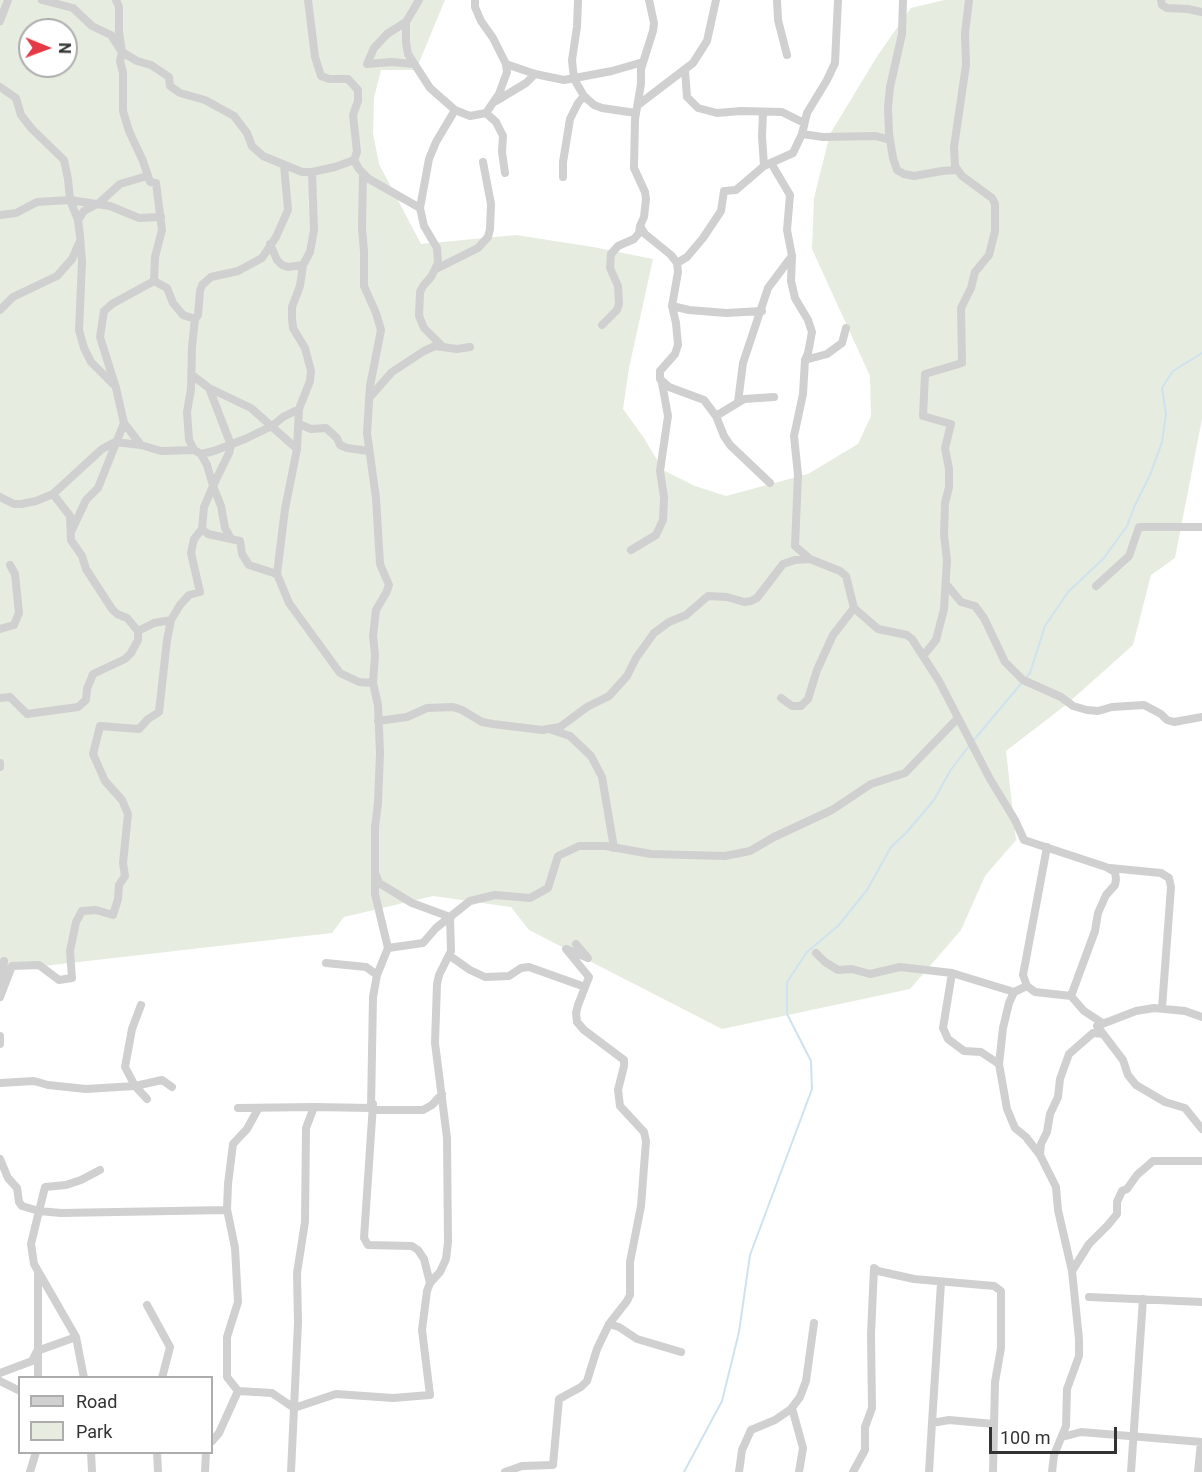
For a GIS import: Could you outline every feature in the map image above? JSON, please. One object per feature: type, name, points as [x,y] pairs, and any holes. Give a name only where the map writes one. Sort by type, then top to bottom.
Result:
[{"type":"street","points":[[0,21],[8,0]]},
{"type":"street","points":[[42,0],[73,8],[92,26],[111,35],[122,52],[137,61],[151,65],[169,77],[170,86],[180,93],[205,100],[234,116],[247,133],[252,146],[263,156],[302,172],[312,172],[354,160],[357,152],[353,115],[358,101],[358,90],[348,79],[329,79],[321,76],[315,57],[308,0]]},
{"type":"street","points":[[116,0],[119,7],[122,52],[120,61],[123,73],[123,111],[147,176],[150,182],[156,183],[161,217],[162,230],[155,257],[154,280]]},
{"type":"street","points":[[413,64],[392,62],[367,64],[374,48],[387,34],[406,22],[419,0]]},
{"type":"street","points":[[406,22],[406,43],[413,64],[430,88],[455,110],[470,116],[486,113],[495,101],[507,72],[506,64],[493,38],[481,21],[475,7],[475,0]]},
{"type":"street","points":[[578,0],[572,60],[574,79],[584,96],[602,108],[637,109]]},
{"type":"street","points":[[602,325],[617,310],[619,304],[618,286],[610,268],[611,254],[618,246],[639,233],[644,217],[646,199],[634,168],[637,109],[643,62],[650,44],[654,23],[649,0]]},
{"type":"street","points":[[637,109],[645,98],[693,63],[707,41],[716,0]]},
{"type":"street","points":[[777,0],[778,20],[787,55]]},
{"type":"street","points":[[677,263],[687,257],[721,211],[724,191],[736,190],[764,166],[793,153],[802,134],[807,113],[835,63],[838,0]]},
{"type":"street","points":[[903,0],[902,34],[890,87],[888,108],[890,140],[897,170],[914,176],[956,170],[992,198],[995,204],[995,231],[989,255],[975,272],[971,288],[961,308],[962,363],[925,374],[923,416],[951,424],[945,448],[949,478],[945,503],[944,535],[947,585],[936,640],[923,656]]},
{"type":"street","points":[[956,170],[954,147],[966,65],[965,33],[969,0]]},
{"type":"street","points":[[1161,0],[1162,5],[1167,8],[1202,12]]},
{"type":"street","points":[[506,64],[535,74],[564,80],[643,62]]},
{"type":"street","points":[[685,70],[687,97],[698,108],[717,113],[782,112],[804,123]]},
{"type":"street","points":[[495,101],[526,83],[535,74]]},
{"type":"street","points":[[0,87],[16,98],[21,115],[63,160],[70,200],[78,220],[80,236],[82,262],[79,330],[91,362],[116,388]]},
{"type":"street","points":[[563,177],[562,162],[570,119],[584,96]]},
{"type":"street","points":[[455,110],[429,159],[420,207],[424,226],[437,248],[438,263],[420,292],[419,316],[424,328],[441,345],[457,349],[470,347]]},
{"type":"street","points":[[763,112],[764,166]]},
{"type":"street","points":[[486,113],[496,122],[503,136],[502,152],[505,173]]},
{"type":"street","points":[[802,134],[824,138],[876,136],[890,140]]},
{"type":"street","points":[[354,160],[363,174],[420,207]]},
{"type":"street","points":[[436,269],[478,249],[488,237],[491,204],[483,162]]},
{"type":"street","points":[[230,537],[225,528],[221,506],[207,465],[189,440],[187,425],[192,388],[192,347],[195,319],[198,315],[198,296],[202,285],[211,277],[238,271],[261,258],[276,237],[288,210],[284,165]]},
{"type":"street","points":[[774,168],[790,195],[787,230],[792,256],[791,280],[795,298],[812,332],[805,360],[803,394],[794,436],[798,475],[795,546],[810,559],[840,571],[846,576],[854,608],[878,629],[907,635],[939,681],[1024,840],[1047,846],[1115,872],[1115,885],[1106,895],[1098,912],[1095,931],[1071,996]]},
{"type":"street","points":[[312,172],[314,230],[310,252],[303,265],[300,286],[292,307],[293,328],[305,348],[311,371],[310,381],[298,409],[297,449],[285,509],[277,574],[289,603],[340,673],[359,682],[374,683]]},
{"type":"street","points":[[238,1108],[371,1108],[373,997],[377,975],[388,948],[375,894],[375,827],[380,753],[378,705],[374,683],[373,636],[376,610],[389,585],[380,564],[376,498],[367,426],[369,399],[381,330],[376,313],[363,286],[363,174]]},
{"type":"street","points":[[78,220],[84,211],[97,205],[120,183],[147,176]]},
{"type":"street","points":[[0,215],[16,213],[37,202],[70,200],[118,208],[139,218],[161,217]]},
{"type":"street","points":[[631,550],[656,535],[663,520],[664,497],[660,471],[668,416],[660,371],[675,354],[678,345],[672,306],[677,281],[677,263],[671,255],[645,234],[640,226]]},
{"type":"street","points":[[0,310],[13,297],[57,276],[72,259],[80,236]]},
{"type":"street","points":[[270,244],[277,260],[282,265],[288,267],[303,265]]},
{"type":"street","points":[[738,402],[743,363],[768,288],[792,256]]},
{"type":"street","points":[[154,280],[167,288],[173,303],[183,315],[195,319]]},
{"type":"street","points":[[141,445],[124,423],[100,337],[104,312],[112,304],[154,280]]},
{"type":"street","points":[[672,306],[688,310],[726,313],[762,311]]},
{"type":"street","points":[[805,360],[827,354],[842,343],[846,328]]},
{"type":"street","points":[[369,399],[399,366],[424,351],[441,345]]},
{"type":"street","points":[[192,375],[209,388],[251,408],[297,449]]},
{"type":"street","points":[[662,382],[669,387],[704,400],[716,416],[730,445],[770,483]]},
{"type":"street","points":[[0,997],[12,966],[39,965],[59,980],[72,978],[70,951],[76,922],[82,911],[96,910],[113,915],[119,885],[125,876],[123,863],[128,814],[122,800],[105,781],[93,754],[100,726],[139,729],[159,712],[171,620],[189,595],[200,592],[191,553],[194,539],[202,529],[204,507],[230,453],[231,445],[209,388]]},
{"type":"street","points":[[716,416],[738,402],[755,397],[774,397]]},
{"type":"street","points":[[0,497],[14,504],[21,504],[53,494],[102,449],[115,442],[141,445],[161,451],[198,452],[231,445],[272,426],[298,409]]},
{"type":"street","points":[[72,532],[86,500],[98,488],[124,423]]},
{"type":"street","points":[[299,424],[311,429],[326,428],[337,438],[340,445],[369,451]]},
{"type":"street","points":[[0,698],[10,698],[27,714],[78,707],[86,700],[87,689],[93,674],[125,659],[138,640],[138,631],[127,618],[112,609],[86,569],[82,556],[71,540],[70,516],[53,494]]},
{"type":"street","points":[[1096,586],[1129,556],[1139,527],[1202,527]]},
{"type":"street","points":[[202,529],[208,534],[240,541],[242,554],[249,565],[277,574]]},
{"type":"street","points":[[378,721],[407,717],[427,708],[453,707],[482,722],[542,730],[561,727],[587,707],[609,696],[627,676],[636,658],[654,633],[669,622],[686,615],[708,596],[727,597],[744,602],[752,601],[757,598],[783,564],[810,559]]},
{"type":"street","points":[[0,629],[14,625],[19,613],[15,574],[9,566]]},
{"type":"street","points":[[947,585],[961,602],[975,606],[984,618],[1005,662],[1023,680],[1062,697],[1073,706],[1098,711],[1112,707],[1144,705],[1174,722],[1202,717]]},
{"type":"street","points":[[781,698],[792,706],[801,706],[808,699],[817,670],[833,635],[854,608]]},
{"type":"street","points":[[138,631],[154,623],[171,620]]},
{"type":"street","points":[[388,948],[423,943],[436,928],[470,901],[495,896],[530,898],[548,888],[558,856],[579,846],[614,848],[651,854],[725,856],[750,851],[832,810],[871,784],[905,773],[958,718]]},
{"type":"street","points":[[549,729],[570,736],[591,756],[602,777],[614,848]]},
{"type":"street","points":[[1047,846],[1023,975],[1027,986],[1035,992],[1071,996],[1084,1011],[1101,1023]]},
{"type":"street","points":[[1106,867],[1161,873],[1169,878],[1171,887],[1162,1008]]},
{"type":"street","points":[[376,875],[379,883],[412,903],[450,917]]},
{"type":"street","points":[[294,1408],[336,1394],[393,1398],[430,1395],[422,1330],[427,1291],[446,1259],[448,1242],[447,1138],[435,1042],[437,984],[439,975],[450,956],[450,917]]},
{"type":"street","points":[[505,1472],[522,1466],[553,1468],[559,1399],[587,1380],[597,1349],[609,1324],[630,1295],[630,1262],[641,1206],[646,1141],[644,1132],[620,1106],[618,1090],[624,1060],[584,1030],[577,1022],[576,1013],[589,977],[566,949],[588,957],[576,944]]},
{"type":"street","points":[[816,952],[825,963],[838,970],[852,969],[870,974],[900,967],[952,973],[1014,992]]},
{"type":"street","points":[[450,956],[485,977],[508,976],[521,968],[529,967],[585,987]]},
{"type":"street","points":[[0,992],[4,961]]},
{"type":"street","points":[[326,963],[366,967],[377,975]]},
{"type":"street","points":[[952,973],[943,1028],[948,1039],[964,1051],[981,1052],[999,1065]]},
{"type":"street","points":[[1027,986],[1014,992],[1009,1003],[1003,1028],[999,1065],[1007,1109],[1015,1128],[1026,1137],[1040,1155],[1056,1187],[1058,1210],[1072,1271],[1079,1356],[1067,1389],[1066,1426],[1054,1455],[1052,1472]]},
{"type":"street","points":[[373,997],[373,1110],[364,1238],[368,1245],[412,1246],[418,1250],[424,1259],[430,1283]]},
{"type":"street","points":[[141,1005],[132,1029],[125,1067],[135,1086],[147,1099]]},
{"type":"street","points":[[1202,1017],[1185,1011],[1162,1008],[1136,1011],[1097,1026],[1123,1060],[1128,1075],[1136,1084],[1165,1102],[1185,1108],[1202,1129]]},
{"type":"street","points":[[1040,1155],[1050,1114],[1058,1097],[1060,1079],[1070,1054],[1093,1033],[1103,1034]]},
{"type":"street","points":[[0,1035],[0,1044]]},
{"type":"street","points":[[0,1083],[34,1081],[48,1085],[86,1089],[135,1086],[162,1080],[172,1087]]},
{"type":"street","points":[[373,1110],[423,1110],[442,1094]]},
{"type":"street","points":[[291,1472],[298,1323],[297,1273],[305,1222],[306,1128],[314,1107]]},
{"type":"street","points":[[258,1109],[248,1130],[233,1144],[227,1210],[236,1248],[238,1302],[227,1336],[227,1377],[238,1391],[272,1393],[294,1408]]},
{"type":"street","points":[[0,1159],[8,1178],[17,1188],[19,1202],[22,1206],[39,1211],[61,1213],[227,1210]]},
{"type":"street","points":[[1072,1271],[1089,1244],[1117,1214],[1122,1191],[1127,1189],[1137,1175],[1153,1161],[1202,1161]]},
{"type":"street","points":[[84,1376],[76,1337],[38,1273],[31,1244],[45,1187],[66,1185],[100,1170]]},
{"type":"street","points":[[853,1472],[866,1450],[864,1434],[872,1408],[874,1268],[887,1274],[941,1283],[994,1286],[1001,1292],[1001,1348],[995,1382],[993,1472]]},
{"type":"street","points":[[38,1273],[38,1376]]},
{"type":"street","points":[[928,1472],[941,1283]]},
{"type":"street","points":[[1089,1297],[1202,1302]]},
{"type":"street","points":[[1131,1472],[1143,1299]]},
{"type":"street","points":[[147,1305],[170,1347],[162,1376]]},
{"type":"street","points":[[740,1472],[742,1450],[751,1430],[775,1420],[792,1408],[800,1397],[806,1382],[814,1323]]},
{"type":"street","points":[[609,1324],[619,1327],[637,1339],[681,1352]]},
{"type":"street","points":[[0,1373],[32,1361],[38,1351],[76,1337]]},
{"type":"street","points":[[0,1381],[18,1390]]},
{"type":"street","points":[[213,1440],[219,1433],[238,1391]]},
{"type":"street","points":[[792,1408],[803,1448],[799,1472]]},
{"type":"street","points":[[932,1423],[949,1420],[994,1424]]},
{"type":"street","points":[[1062,1437],[1081,1432],[1202,1442],[1198,1472]]},
{"type":"street","points":[[30,1472],[35,1454]]},
{"type":"street","points":[[92,1454],[92,1472]]},
{"type":"street","points":[[157,1454],[158,1472]]},
{"type":"street","points":[[205,1472],[206,1454]]},
{"type":"green space","points":[[0,0],[445,0],[416,70],[381,70],[374,98],[373,133],[379,164],[421,244],[516,235],[653,259],[629,368],[623,409],[663,470],[695,486],[726,496],[808,474],[858,444],[871,416],[870,376],[812,249],[814,198],[830,134],[878,55],[911,8],[944,0],[1202,0],[1202,419],[1175,558],[1151,575],[1133,645],[1067,704],[1006,751],[1016,840],[985,876],[961,930],[910,989],[722,1029],[529,930],[511,907],[433,896],[344,917],[332,933],[0,971]]},
{"type":"waterway","points":[[973,741],[1030,673],[1045,626],[1068,592],[1104,558],[1127,526],[1162,442],[1166,414],[1162,388],[1173,371],[1202,353]]},
{"type":"waterway","points":[[684,1472],[722,1401],[739,1332],[750,1255],[812,1089],[811,1061],[787,1014],[787,982],[807,952],[838,926],[867,890],[891,847],[934,800],[950,771],[969,746]]}]
